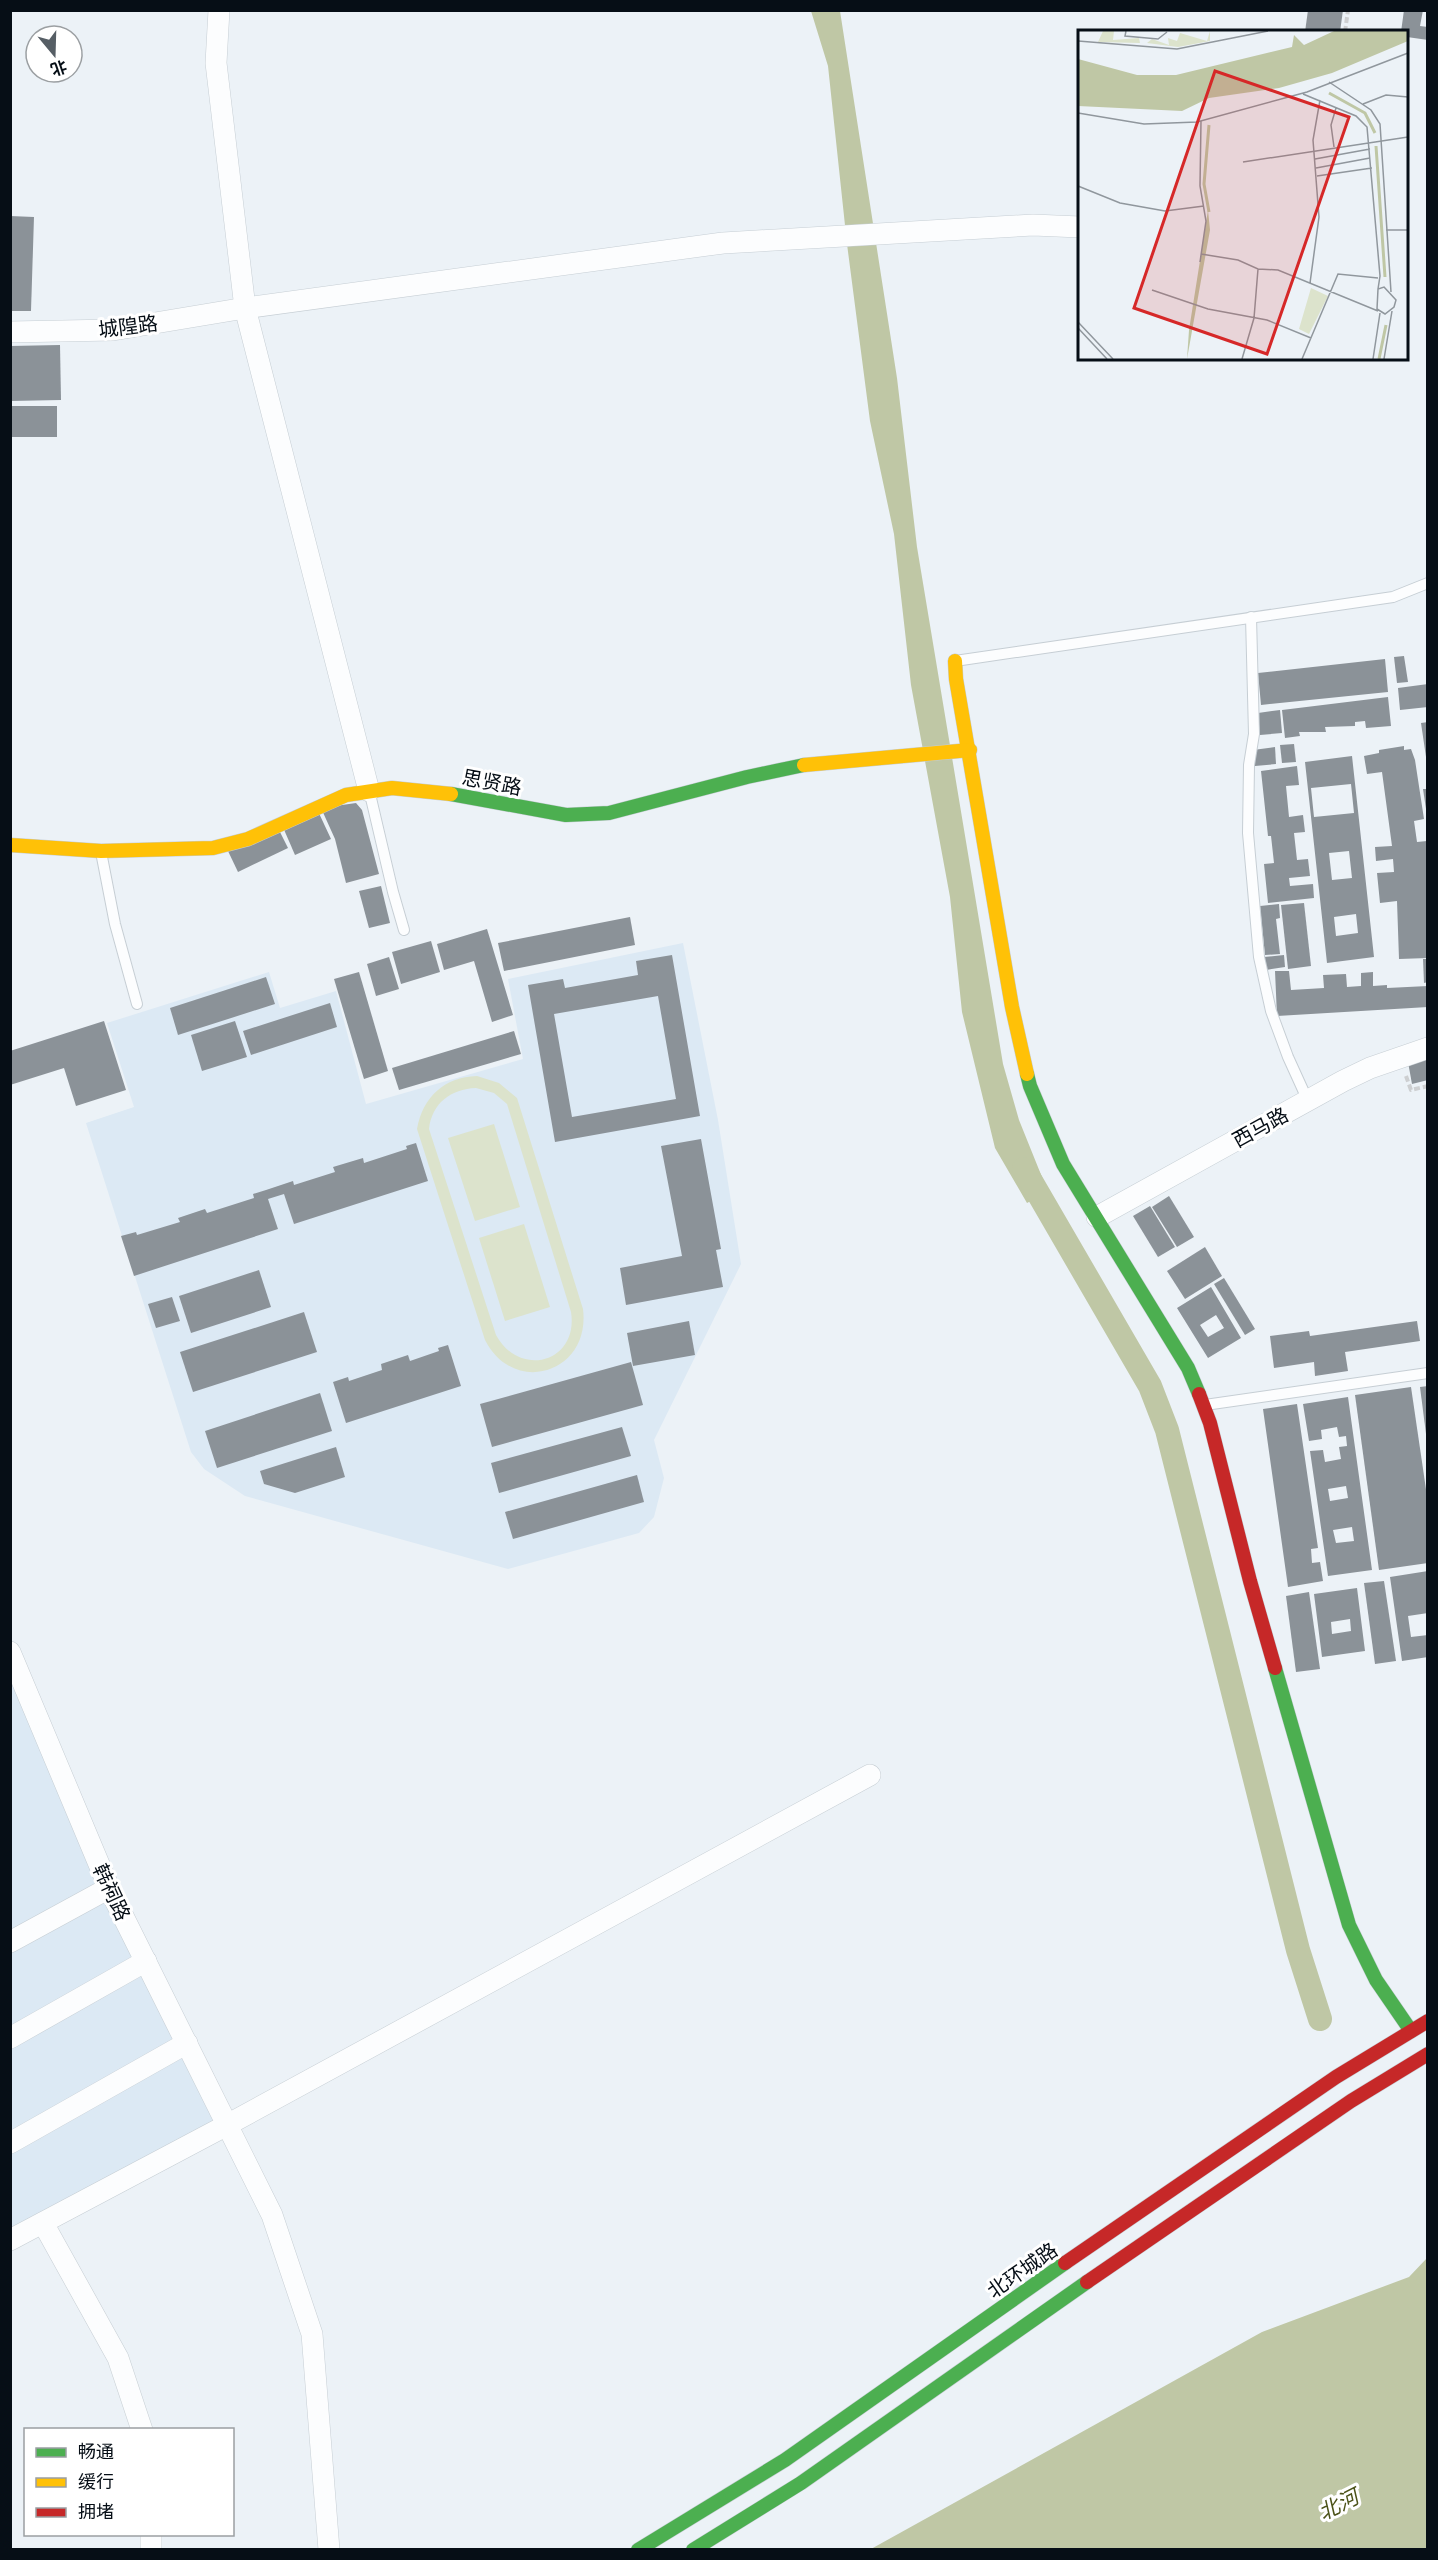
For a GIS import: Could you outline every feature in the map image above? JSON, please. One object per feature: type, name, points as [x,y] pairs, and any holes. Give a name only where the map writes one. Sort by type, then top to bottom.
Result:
[{"type":"street","points":[[219,10],[216,63],[245,308],[369,791]]},
{"type":"street","name":"城隍路","points":[[10,332],[113,330],[245,308],[723,243],[1032,225],[1078,227]]},
{"type":"street","points":[[955,661],[964,751],[1012,1007],[1030,1086],[1063,1164],[1188,1368],[1204,1405],[1250,1581],[1349,1925],[1372,1977],[1410,2031]]},
{"type":"street","name":"思贤路","points":[[10,845],[101,851],[213,849],[248,839],[346,795],[392,788],[429,790],[543,812],[590,816],[804,765],[964,751]]},
{"type":"street","name":"西马路","points":[[1097,1217],[1371,1068],[1428,1048]]},
{"type":"street","name":"韩祠路","points":[[10,1652],[109,1888],[272,2215],[312,2334],[329,2550]]},
{"type":"street","points":[[10,2240],[227,2125],[870,1775]]},
{"type":"street","points":[[10,1942],[109,1888]]},
{"type":"street","points":[[10,2038],[146,1961]]},
{"type":"street","name":"北环城路","points":[[638,2550],[785,2460],[1124,2222],[1336,2077],[1428,2021]]},
{"type":"street","points":[[10,2143],[187,2043]]},
{"type":"street","points":[[693,2550],[801,2483],[1159,2232],[1351,2101],[1428,2054]]},
{"type":"street","points":[[43,2223],[118,2358],[141,2428]]},
{"type":"lane","points":[[955,661],[1393,597],[1428,583]]},
{"type":"lane","points":[[1251,617],[1254,734],[1249,765],[1248,833],[1259,957],[1270,1011],[1308,1101]]},
{"type":"lane","points":[[369,791],[404,930]]},
{"type":"lane","points":[[101,851],[115,924],[137,1004]]},
{"type":"lane","points":[[1204,1405],[1428,1373]]},
{"type":"path","points":[[1345,30],[1348,10]]},
{"type":"shaded area","points":[[683,943],[718,1120],[741,1264],[654,1440],[664,1478],[654,1517],[639,1533],[508,1569],[245,1496],[204,1469],[191,1452],[86,1123],[134,1107],[107,1023],[269,972],[280,1008],[336,991],[366,1104],[523,1059],[508,979]]},
{"type":"shaded area","points":[[477,1076],[499,1083],[517,1098],[583,1309],[582,1331],[575,1349],[563,1362],[548,1370],[531,1372],[514,1368],[498,1358],[485,1340],[417,1129],[424,1107],[430,1098],[445,1085],[465,1077]],"holes":[[[476,1088],[494,1093],[507,1104],[571,1312],[571,1329],[566,1343],[557,1353],[546,1359],[532,1360],[519,1357],[506,1349],[496,1335],[429,1129],[434,1112],[444,1099],[451,1095]]]},
{"type":"shaded area","points":[[494,1124],[520,1207],[475,1221],[448,1138]]},
{"type":"shaded area","points":[[524,1224],[550,1307],[505,1321],[479,1238]]},
{"type":"shaded area","points":[[10,1669],[223,2136],[10,2250]]},
{"type":"water","points":[[811,11],[840,11],[897,378],[917,547],[1003,1064],[1019,1120],[1048,1192],[1027,1203],[995,1148],[962,1012],[950,897],[911,685],[894,534],[870,421],[847,244],[828,66]]},
{"type":"water","name":"北河","points":[[1427,2258],[1427,2549],[871,2549],[1262,2332],[1409,2277]]},
{"type":"building","points":[[1308,10],[1343,10],[1340,30],[1305,30]]},
{"type":"building","points":[[1404,10],[1423,10],[1420,26],[1428,27],[1428,40],[1408,37],[1408,30],[1401,30]]},
{"type":"building","points":[[10,216],[34,217],[31,311],[10,311]]},
{"type":"building","points":[[60,345],[61,400],[10,401],[10,346]]},
{"type":"building","points":[[10,406],[57,406],[57,437],[10,437]]},
{"type":"building","points":[[1404,656],[1408,682],[1397,683],[1394,657]]},
{"type":"building","points":[[1385,659],[1388,692],[1261,705],[1258,673]]},
{"type":"building","points":[[1428,684],[1428,707],[1400,710],[1398,688]]},
{"type":"building","points":[[1388,697],[1391,726],[1366,728],[1365,721],[1355,722],[1355,726],[1325,727],[1326,732],[1299,732],[1300,736],[1285,738],[1282,710]]},
{"type":"building","points":[[1280,710],[1282,733],[1260,735],[1258,713]]},
{"type":"building","points":[[1428,722],[1428,757],[1426,757],[1421,723]]},
{"type":"building","points":[[1294,744],[1296,762],[1282,763],[1280,745]]},
{"type":"building","points":[[1404,746],[1404,750],[1411,749],[1415,760],[1424,819],[1414,821],[1417,842],[1427,841],[1428,847],[1428,958],[1399,959],[1397,901],[1380,903],[1377,873],[1394,872],[1393,859],[1376,861],[1375,847],[1392,846],[1382,772],[1367,774],[1364,756],[1379,753],[1379,750]]},
{"type":"building","points":[[1275,747],[1276,764],[1255,766],[1253,750]]},
{"type":"building","points":[[1352,756],[1374,957],[1327,963],[1305,762]],"holes":[[[1351,784],[1354,813],[1314,817],[1311,788]],[[1349,851],[1352,878],[1332,880],[1329,853]],[[1356,914],[1358,933],[1336,936],[1334,917]]]},
{"type":"building","points":[[1297,766],[1299,785],[1286,786],[1289,817],[1303,815],[1305,832],[1294,833],[1297,860],[1308,859],[1310,876],[1289,878],[1290,886],[1313,884],[1314,898],[1268,903],[1264,864],[1274,863],[1271,836],[1268,836],[1261,771]]},
{"type":"building","points":[[1423,789],[1428,789],[1428,808],[1426,809]]},
{"type":"building","points":[[356,803],[362,810],[379,874],[346,883],[335,839],[321,808]]},
{"type":"building","points":[[317,809],[331,839],[295,855],[282,825]]},
{"type":"building","points":[[278,828],[288,848],[238,872],[228,851]]},
{"type":"building","points":[[381,886],[390,923],[369,928],[359,891]]},
{"type":"building","points":[[1304,903],[1311,966],[1288,969],[1281,905]]},
{"type":"building","points":[[1279,904],[1280,918],[1276,919],[1280,954],[1265,955],[1260,906]]},
{"type":"building","points":[[630,917],[635,945],[504,971],[498,943]]},
{"type":"building","points":[[487,929],[513,1015],[492,1022],[474,961],[444,970],[437,944]]},
{"type":"building","points":[[431,941],[440,972],[401,984],[392,952]]},
{"type":"building","points":[[672,955],[700,1116],[555,1142],[528,985],[563,979],[565,988],[638,975],[636,961]],"holes":[[[658,996],[676,1099],[572,1117],[554,1014]]]},
{"type":"building","points":[[1284,955],[1285,967],[1266,970],[1264,957]]},
{"type":"building","points":[[389,957],[399,989],[376,996],[367,964]]},
{"type":"building","points":[[1423,959],[1428,959],[1428,982],[1424,983]]},
{"type":"building","points":[[1275,971],[1289,971],[1291,990],[1324,988],[1323,975],[1346,974],[1347,987],[1361,986],[1361,973],[1373,972],[1373,986],[1387,985],[1387,988],[1428,986],[1428,1007],[1277,1016]]},
{"type":"building","points":[[359,972],[388,1071],[364,1079],[334,979]]},
{"type":"building","points":[[266,977],[275,1004],[178,1035],[170,1008]]},
{"type":"building","points":[[330,1003],[337,1027],[251,1055],[243,1031]]},
{"type":"building","points":[[104,1021],[126,1090],[76,1106],[64,1068],[10,1085],[10,1051]]},
{"type":"building","points":[[235,1021],[247,1057],[202,1071],[191,1035]]},
{"type":"building","points":[[514,1031],[521,1054],[399,1090],[392,1068]]},
{"type":"building","points":[[1428,1058],[1428,1080],[1412,1084],[1408,1062]]},
{"type":"building","points":[[701,1139],[721,1249],[716,1250],[723,1287],[626,1305],[620,1268],[682,1256],[661,1146]]},
{"type":"building","points":[[416,1143],[428,1181],[294,1224],[284,1194],[268,1199],[278,1229],[134,1276],[121,1236],[136,1232],[137,1235],[180,1222],[178,1218],[205,1209],[207,1213],[254,1198],[253,1194],[293,1181],[294,1185],[335,1172],[333,1167],[363,1158],[364,1163],[407,1149],[406,1146]]},
{"type":"building","points":[[1169,1196],[1194,1237],[1177,1247],[1152,1207]]},
{"type":"building","points":[[1150,1206],[1175,1247],[1158,1257],[1133,1216]]},
{"type":"building","points":[[1205,1247],[1222,1276],[1185,1299],[1167,1271]]},
{"type":"building","points":[[259,1270],[271,1307],[191,1333],[179,1296]]},
{"type":"building","points":[[1224,1278],[1255,1329],[1245,1335],[1214,1284]]},
{"type":"building","points":[[1211,1287],[1241,1338],[1208,1358],[1177,1308]],"holes":[[[1216,1315],[1224,1328],[1208,1337],[1200,1325]]]},
{"type":"building","points":[[172,1297],[180,1321],[156,1328],[148,1304]]},
{"type":"building","points":[[304,1312],[317,1352],[193,1392],[180,1352]]},
{"type":"building","points":[[689,1321],[695,1355],[633,1366],[627,1333]]},
{"type":"building","points":[[1417,1321],[1420,1341],[1345,1352],[1348,1371],[1315,1376],[1314,1362],[1274,1368],[1270,1336],[1309,1331],[1310,1336]]},
{"type":"building","points":[[448,1345],[461,1386],[346,1423],[333,1382],[348,1377],[349,1381],[382,1370],[381,1364],[408,1355],[410,1361],[439,1351],[438,1348]]},
{"type":"building","points":[[631,1362],[643,1405],[492,1447],[480,1404]]},
{"type":"building","points":[[1428,1386],[1428,1434],[1426,1434],[1420,1387]]},
{"type":"building","points":[[1411,1387],[1428,1503],[1428,1563],[1379,1570],[1355,1395]]},
{"type":"building","points":[[320,1393],[332,1431],[217,1468],[205,1431]]},
{"type":"building","points":[[1348,1397],[1372,1570],[1328,1576],[1310,1451],[1323,1450],[1325,1462],[1341,1459],[1339,1447],[1347,1446],[1346,1436],[1339,1437],[1337,1427],[1321,1430],[1322,1439],[1309,1441],[1303,1404]],"holes":[[[1346,1486],[1348,1498],[1330,1501],[1328,1489]],[[1352,1527],[1354,1541],[1336,1543],[1333,1530]]]},
{"type":"building","points":[[1297,1404],[1318,1548],[1311,1549],[1312,1563],[1320,1562],[1323,1581],[1288,1587],[1263,1409]]},
{"type":"building","points":[[622,1427],[631,1456],[499,1493],[491,1463]]},
{"type":"building","points":[[336,1447],[345,1477],[295,1493],[264,1484],[260,1471]]},
{"type":"building","points":[[637,1475],[644,1502],[513,1539],[505,1512]]},
{"type":"building","points":[[1428,1571],[1428,1613],[1408,1616],[1411,1637],[1428,1635],[1428,1657],[1402,1661],[1390,1577]]},
{"type":"building","points":[[1384,1581],[1396,1661],[1375,1664],[1364,1583]]},
{"type":"building","points":[[1357,1588],[1365,1651],[1322,1657],[1314,1594]],"holes":[[[1350,1619],[1351,1631],[1332,1634],[1331,1622]]]},
{"type":"building","points":[[1309,1592],[1320,1669],[1296,1672],[1286,1596]]},
{"type":"waterway","points":[[1024,1169],[1150,1386],[1167,1430],[1298,1950],[1320,2019]]},
{"type":"traffic: fast","points":[[451,794],[566,815],[609,813],[747,777],[804,765]]},
{"type":"traffic: fast","points":[[1027,1074],[1063,1164],[1188,1368],[1199,1394]]},
{"type":"traffic: fast","points":[[1275,1668],[1349,1925],[1376,1980],[1411,2031]]},
{"type":"traffic: fast","points":[[638,2550],[785,2460],[1065,2263]]},
{"type":"traffic: fast","points":[[693,2550],[801,2483],[1087,2282]]},
{"type":"traffic: slow","points":[[955,661],[956,679],[1012,1007],[1027,1074]]},
{"type":"traffic: slow","points":[[804,765],[970,750]]},
{"type":"traffic: slow","points":[[10,845],[101,851],[213,848],[248,839],[346,795],[392,788],[451,794]]},
{"type":"traffic: jam","points":[[1199,1394],[1210,1423],[1250,1581],[1275,1668]]},
{"type":"traffic: jam","points":[[1065,2263],[1336,2077],[1428,2021]]},
{"type":"traffic: jam","points":[[1087,2282],[1351,2101],[1428,2054]]}]
